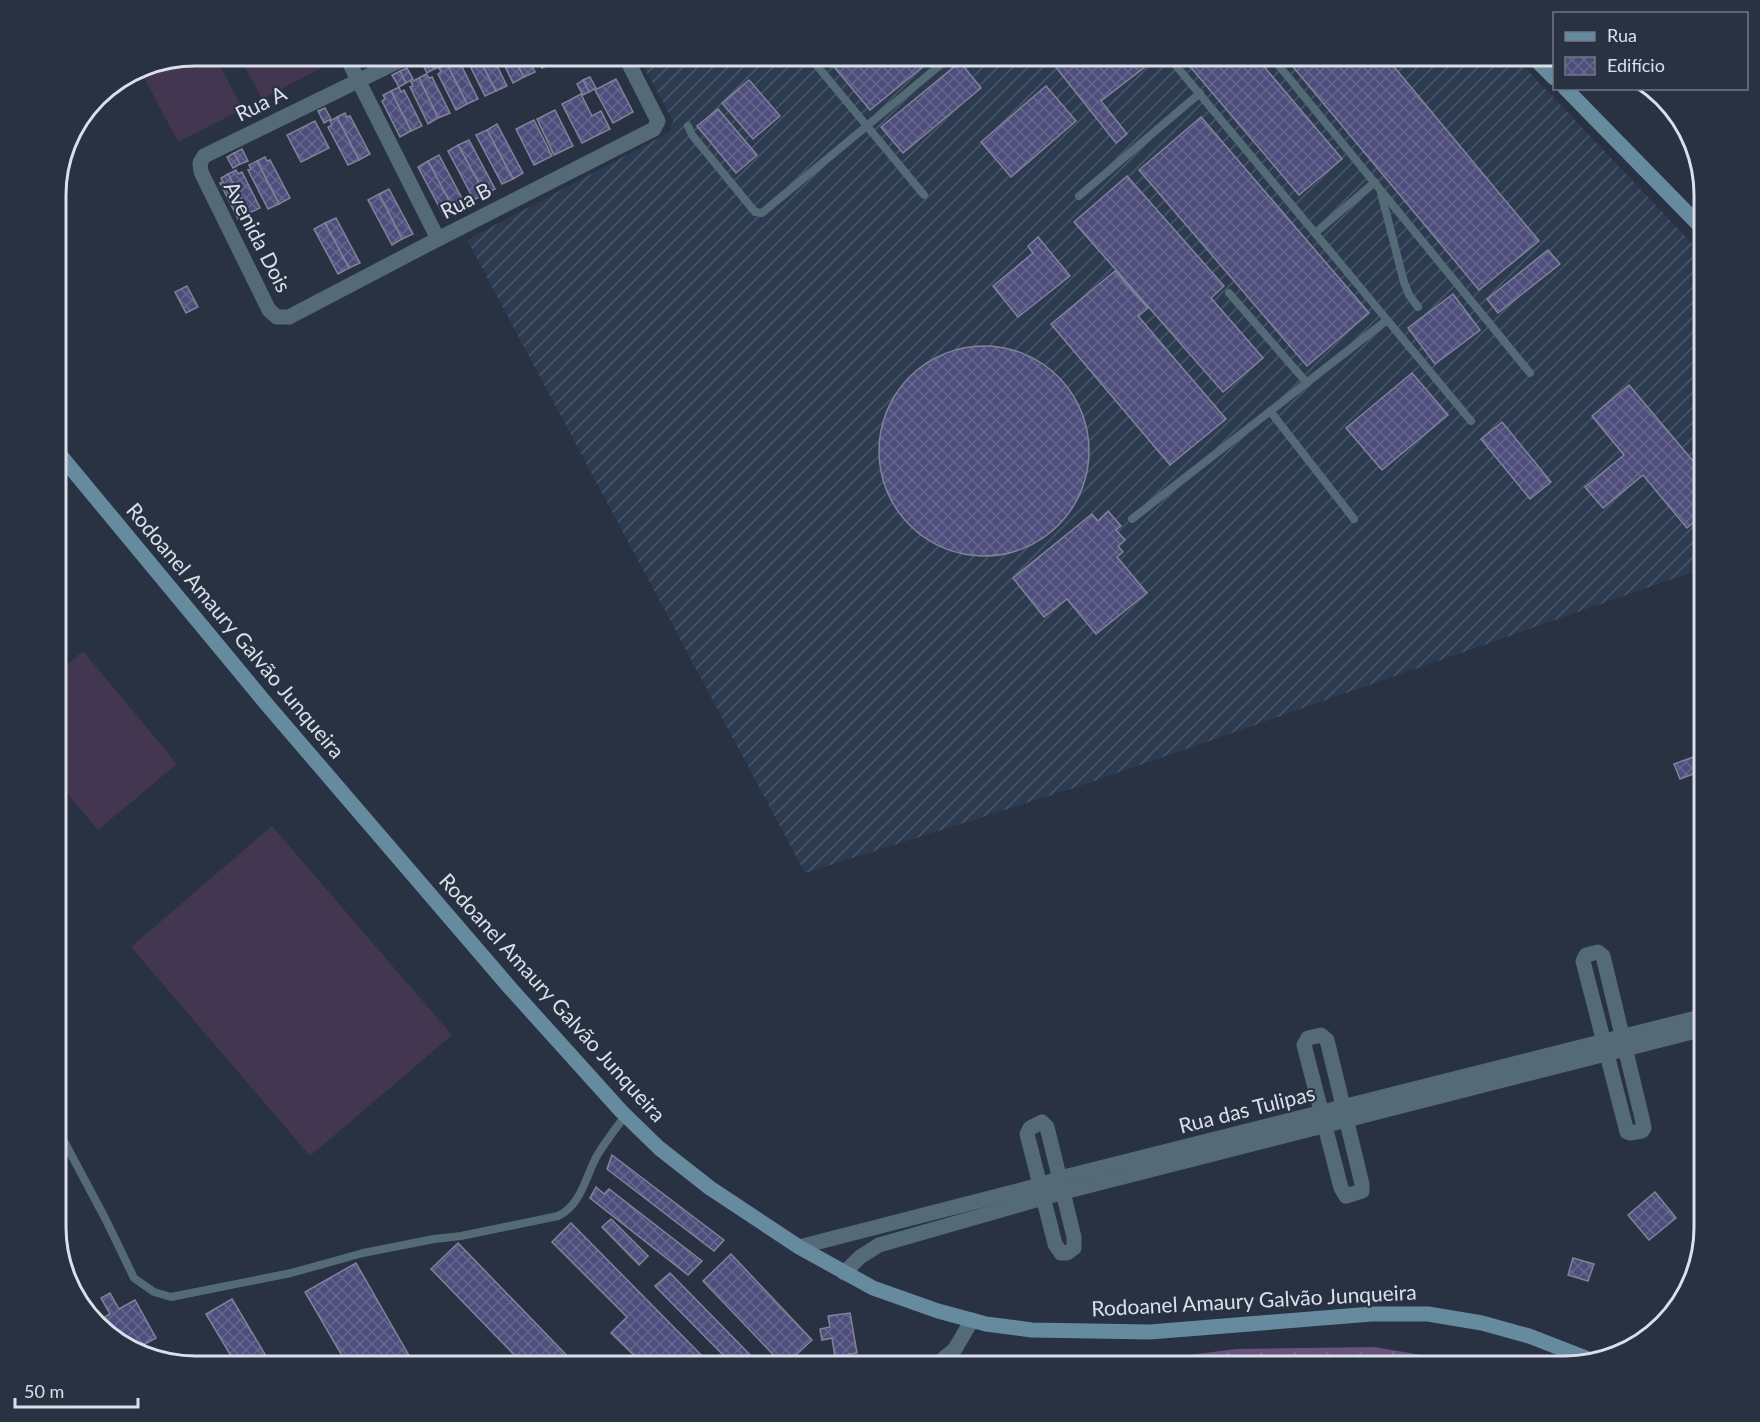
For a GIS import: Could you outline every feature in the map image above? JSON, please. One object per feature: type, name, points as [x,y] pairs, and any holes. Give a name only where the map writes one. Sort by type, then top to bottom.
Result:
[{"type":"main road","points":[[1542,66],[1553,77]]},
{"type":"main road","points":[[1567,90],[1694,220]]},
{"type":"main road","name":"Rodoanel Amaury Galvão Junqueira","points":[[66,462],[284,725],[511,989],[625,1116],[659,1148],[710,1188],[799,1247],[873,1288],[972,1320],[1032,1330],[1150,1332],[1372,1314],[1428,1314],[1482,1323],[1529,1336],[1579,1355]]},
{"type":"street","points":[[350,66],[438,239]]},
{"type":"street","name":"Rua A","points":[[200,163],[204,156],[389,66]]},
{"type":"street","name":"Rua B","points":[[289,317],[654,129],[658,121],[630,66]]},
{"type":"street","name":"Avenida Dois","points":[[200,163],[201,172],[269,310],[278,317],[289,317]]},
{"type":"street","points":[[1598,952],[1603,956],[1624,1043],[1644,1128],[1638,1132],[1629,1133],[1583,960],[1586,955],[1598,952]]},
{"type":"street","name":"Rua das Tulipas","points":[[1624,1043],[1694,1019]]},
{"type":"street","name":"Rua das Tulipas","points":[[844,1273],[860,1257],[879,1245],[1062,1185],[1606,1047],[1694,1031]]},
{"type":"street","points":[[1308,1038],[1321,1038],[1346,1114],[1363,1189],[1360,1193],[1346,1196],[1342,1193],[1304,1045],[1308,1038]]},
{"type":"street","points":[[1042,1122],[1047,1127],[1075,1246],[1067,1253],[1058,1250],[1042,1191],[1027,1134],[1034,1124],[1042,1122]]},
{"type":"street","name":"Rua das Tulipas","points":[[799,1247],[1042,1191]]},
{"type":"street","points":[[947,1356],[955,1349],[972,1320]]},
{"type":"lane","points":[[817,66],[924,195]]},
{"type":"lane","points":[[688,126],[692,135],[755,212],[762,213],[939,66]]},
{"type":"lane","points":[[1177,66],[1471,421]]},
{"type":"lane","points":[[1279,66],[1530,373]]},
{"type":"lane","points":[[1079,196],[1200,93]]},
{"type":"lane","points":[[1315,232],[1377,186]]},
{"type":"lane","points":[[1377,186],[1404,282],[1409,295],[1418,307]]},
{"type":"lane","points":[[1229,293],[1307,383]]},
{"type":"lane","points":[[1132,519],[1387,320]]},
{"type":"lane","points":[[1270,411],[1354,519]]},
{"type":"lane","points":[[66,1145],[134,1278],[154,1292],[171,1297],[291,1273],[363,1253],[558,1216],[574,1202],[598,1154],[625,1116]]},
{"type":"shaded area","points":[[220,66],[243,109],[178,142],[144,77],[170,68]]},
{"type":"shaded area","points":[[244,66],[325,66],[262,99]]},
{"type":"shaded area","points":[[643,66],[1524,66],[1694,245],[1694,571],[1077,787],[805,873],[467,240],[670,132],[673,121]]},
{"type":"shaded area","points":[[83,651],[177,764],[98,830],[66,792],[66,665]]},
{"type":"shaded area","points":[[272,826],[452,1035],[310,1156],[131,947]]},
{"type":"green space","points":[[1374,1347],[1428,1356],[1182,1356],[1236,1349]]},
{"type":"building","points":[[424,66],[432,66],[434,69],[427,73]]},
{"type":"building","points":[[448,66],[462,66],[478,99],[467,104]]},
{"type":"building","points":[[448,66],[467,104],[456,110],[438,74],[441,72],[439,68]]},
{"type":"building","points":[[470,66],[483,66],[496,91],[485,96]]},
{"type":"building","points":[[483,66],[497,66],[507,86],[496,91]]},
{"type":"building","points":[[505,66],[518,66],[524,77],[513,83]]},
{"type":"building","points":[[518,66],[532,66],[535,72],[524,77]]},
{"type":"building","points":[[833,66],[924,66],[870,110]]},
{"type":"building","points":[[955,66],[963,66],[981,88],[903,153],[881,127]]},
{"type":"building","points":[[1055,66],[1146,66],[1101,101],[1127,134],[1116,143]]},
{"type":"building","points":[[1189,66],[1263,66],[1342,159],[1299,195]]},
{"type":"building","points":[[1292,66],[1393,66],[1539,241],[1479,290]]},
{"type":"building","points":[[407,68],[413,79],[406,83],[400,71]]},
{"type":"building","points":[[400,71],[406,83],[399,87],[392,75]]},
{"type":"building","points":[[426,74],[429,78],[432,77],[450,113],[438,118],[419,78]]},
{"type":"building","points":[[590,77],[596,88],[589,92],[583,80]]},
{"type":"building","points":[[419,78],[438,118],[428,124],[410,87],[413,86],[411,82]]},
{"type":"building","points":[[616,79],[633,112],[613,123],[595,90]]},
{"type":"building","points":[[583,80],[589,92],[583,95],[577,84]]},
{"type":"building","points":[[749,80],[780,116],[753,139],[722,103]]},
{"type":"building","points":[[1046,86],[1076,121],[1011,177],[981,142]]},
{"type":"building","points":[[399,87],[401,92],[404,90],[422,126],[411,131],[391,91]]},
{"type":"building","points":[[391,91],[411,131],[400,137],[382,101],[385,99],[383,95]]},
{"type":"building","points":[[581,94],[592,116],[601,111],[610,129],[582,143],[562,104]]},
{"type":"building","points":[[325,108],[331,119],[324,123],[318,111]]},
{"type":"building","points":[[718,109],[757,155],[736,173],[697,126]]},
{"type":"building","points":[[555,110],[573,146],[554,155],[537,119]]},
{"type":"building","points":[[345,113],[347,117],[350,116],[370,154],[359,160],[337,117]]},
{"type":"building","points":[[337,117],[359,160],[348,165],[328,127],[332,125],[330,121]]},
{"type":"building","points":[[1201,117],[1369,313],[1307,366],[1139,170]]},
{"type":"building","points":[[534,120],[552,156],[534,165],[516,129]]},
{"type":"building","points":[[315,121],[329,148],[301,162],[287,135]]},
{"type":"building","points":[[497,124],[523,173],[513,179],[487,130]]},
{"type":"building","points":[[487,130],[513,179],[502,184],[476,135]]},
{"type":"building","points":[[469,140],[495,189],[485,194],[458,145]]},
{"type":"building","points":[[458,145],[485,194],[474,200],[448,151]]},
{"type":"building","points":[[242,149],[248,161],[240,164],[234,153]]},
{"type":"building","points":[[234,153],[240,164],[233,168],[227,157]]},
{"type":"building","points":[[439,155],[465,204],[454,210],[428,161]]},
{"type":"building","points":[[265,157],[267,161],[270,160],[290,198],[279,204],[257,161]]},
{"type":"building","points":[[257,161],[279,204],[268,209],[248,170],[251,169],[249,165]]},
{"type":"building","points":[[428,161],[454,210],[444,216],[418,167]]},
{"type":"building","points":[[236,170],[238,174],[242,172],[260,208],[249,213],[228,174]]},
{"type":"building","points":[[228,174],[249,213],[238,219],[220,183],[223,182],[221,178]]},
{"type":"building","points":[[1127,176],[1224,286],[1211,298],[1263,358],[1223,392],[1074,222]]},
{"type":"building","points":[[389,189],[413,234],[402,239],[379,194]]},
{"type":"building","points":[[379,194],[402,239],[392,245],[368,200]]},
{"type":"building","points":[[336,218],[360,263],[349,268],[325,223]]},
{"type":"building","points":[[325,223],[349,268],[338,274],[314,229]]},
{"type":"building","points":[[1038,237],[1070,276],[1018,317],[993,286],[1033,253],[1028,246]]},
{"type":"building","points":[[1548,250],[1560,264],[1498,313],[1487,299]]},
{"type":"building","points":[[1115,271],[1148,308],[1138,316],[1226,419],[1170,465],[1051,324]]},
{"type":"building","points":[[187,286],[198,307],[186,313],[175,292]]},
{"type":"building","points":[[1453,294],[1480,330],[1435,364],[1408,328]]},
{"type":"building","points":[[984,346],[1004,348],[1033,358],[1051,370],[1065,384],[1081,411],[1087,431],[1089,451],[1087,471],[1077,500],[1065,518],[1051,532],[1024,548],[1004,554],[984,556],[964,554],[935,544],[917,532],[903,518],[887,491],[881,471],[879,451],[881,431],[891,402],[903,384],[917,370],[944,354],[964,348]]},
{"type":"building","points":[[1412,373],[1448,415],[1382,470],[1346,428]]},
{"type":"building","points":[[1629,385],[1694,462],[1694,522],[1687,528],[1643,475],[1603,508],[1585,487],[1624,455],[1592,416]]},
{"type":"building","points":[[1502,422],[1551,482],[1530,499],[1481,439]]},
{"type":"building","points":[[1108,511],[1121,526],[1116,530],[1125,540],[1118,546],[1123,552],[1117,557],[1147,593],[1096,634],[1067,599],[1044,617],[1013,578],[1092,514],[1098,521]]},
{"type":"building","points":[[1694,757],[1694,774],[1680,779],[1674,764]]},
{"type":"building","points":[[612,1155],[724,1240],[714,1251],[607,1169]]},
{"type":"building","points":[[596,1187],[604,1194],[609,1189],[702,1261],[688,1275],[590,1198]]},
{"type":"building","points":[[1655,1192],[1676,1218],[1649,1240],[1628,1215]]},
{"type":"building","points":[[611,1219],[648,1256],[639,1265],[602,1227]]},
{"type":"building","points":[[571,1223],[702,1356],[635,1356],[611,1333],[627,1317],[552,1242]]},
{"type":"building","points":[[458,1243],[567,1356],[515,1356],[431,1269]]},
{"type":"building","points":[[731,1254],[812,1340],[795,1356],[774,1356],[703,1281]]},
{"type":"building","points":[[1573,1258],[1594,1264],[1588,1281],[1568,1275]]},
{"type":"building","points":[[356,1263],[409,1356],[342,1356],[305,1292]]},
{"type":"building","points":[[670,1273],[751,1356],[724,1356],[655,1286]]},
{"type":"building","points":[[110,1293],[119,1309],[135,1300],[156,1338],[143,1345],[123,1334],[104,1318],[110,1314],[101,1298]]},
{"type":"building","points":[[232,1299],[266,1356],[231,1356],[206,1314]]},
{"type":"building","points":[[850,1313],[857,1353],[835,1356],[832,1338],[822,1340],[820,1329],[830,1327],[828,1316]]}]
